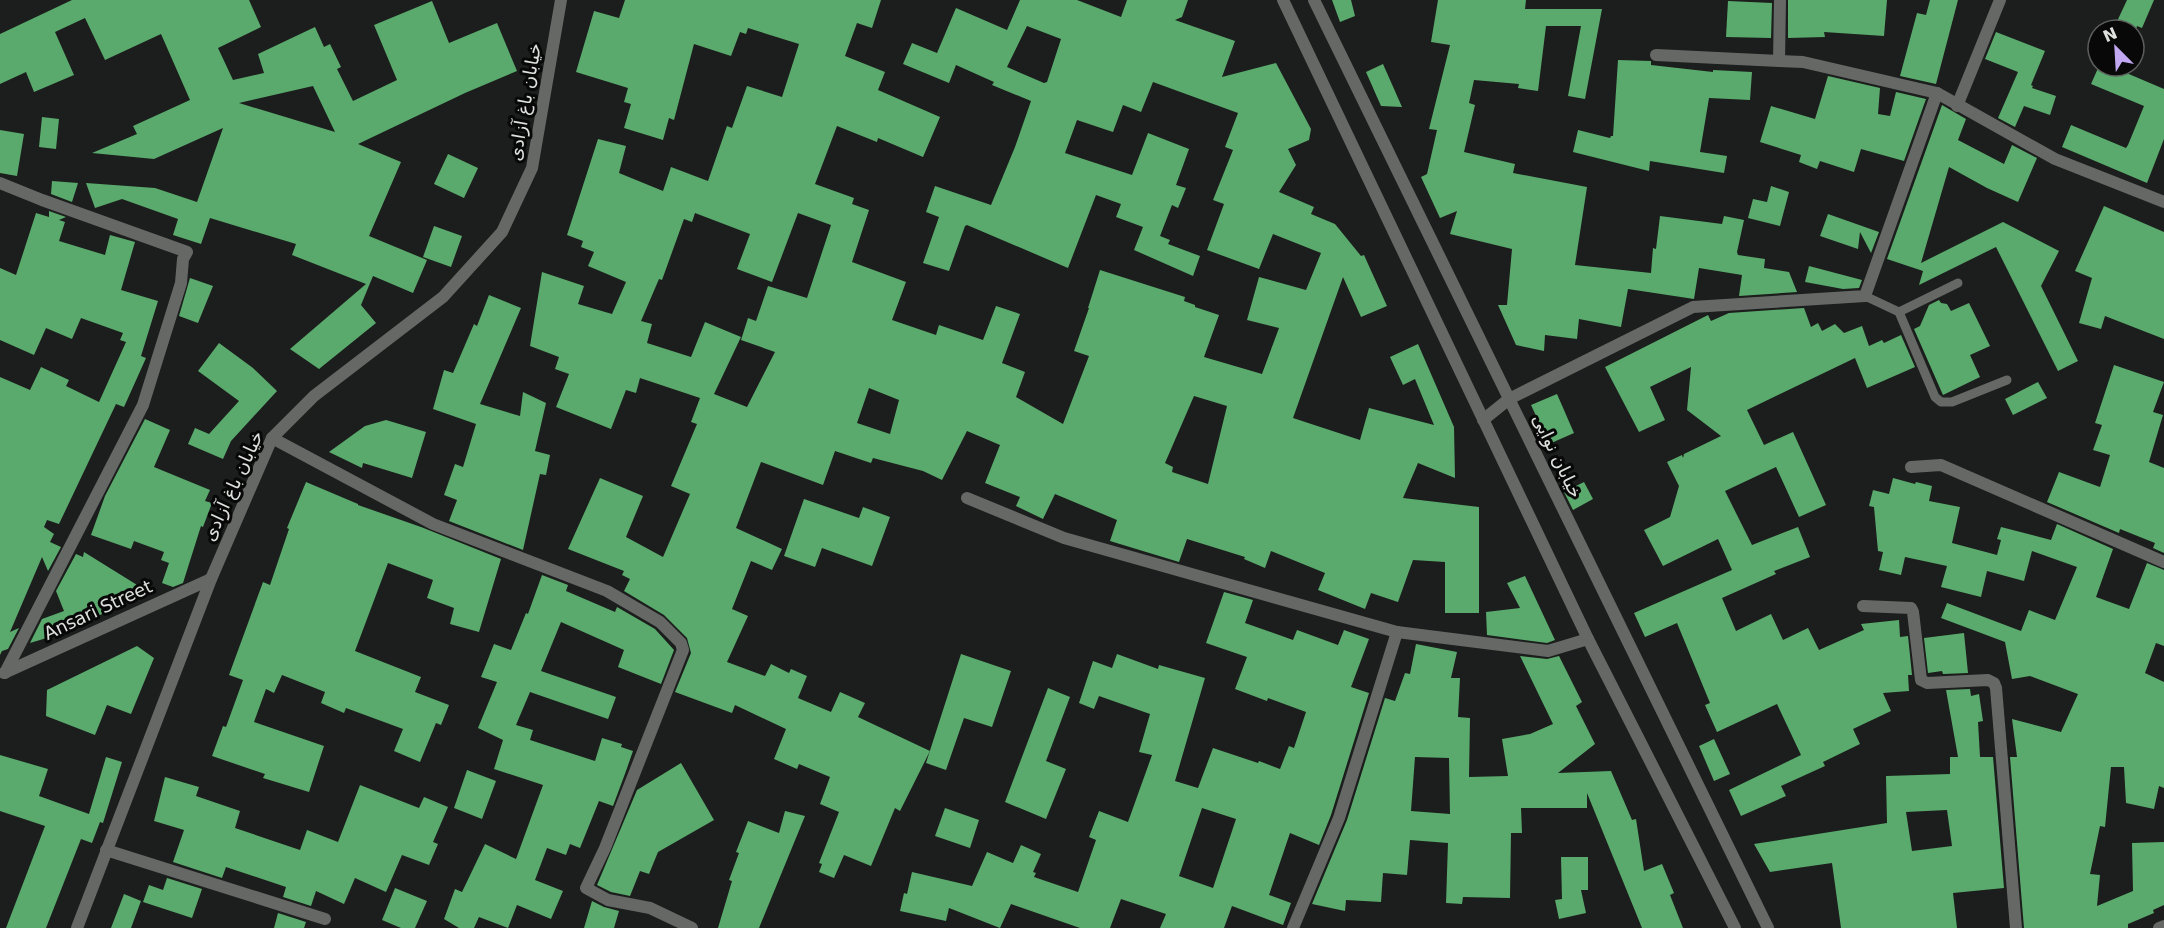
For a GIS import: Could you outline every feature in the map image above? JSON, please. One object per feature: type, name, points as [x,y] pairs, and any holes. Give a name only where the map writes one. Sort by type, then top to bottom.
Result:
[{"type":"street","name":"خیابان باغ آزادی","points":[[77,928],[211,579],[272,438],[314,396],[443,297],[502,232],[532,168],[561,0]]},
{"type":"street","points":[[1283,0],[1588,639],[1735,928]]},
{"type":"street","name":"خیابان نوایی","points":[[1314,0],[1768,928]]},
{"type":"street","points":[[1779,61],[1780,0]]},
{"type":"street","points":[[1957,106],[2000,0]]},
{"type":"street","points":[[1656,55],[1803,62],[1937,93],[2055,159],[2164,202]]},
{"type":"street","points":[[1483,420],[1509,399],[1693,307],[1865,296],[1937,93]]},
{"type":"street","points":[[0,183],[187,252],[183,259],[182,283],[142,405],[2,674]]},
{"type":"street","points":[[272,438],[433,524],[607,591],[660,622],[681,644],[683,650],[605,848],[586,888],[608,900],[650,908],[692,928]]},
{"type":"street","points":[[1911,467],[1941,465],[2164,562]]},
{"type":"street","points":[[967,498],[1064,538],[1397,632],[1548,651],[1588,639]]},
{"type":"street","name":"Ansari Street","points":[[2,674],[211,579]]},
{"type":"street","points":[[1863,606],[1911,608],[1921,680],[1927,683],[1988,680],[1994,683],[2016,928]]},
{"type":"street","points":[[1293,928],[1339,818],[1397,632]]},
{"type":"street","points":[[106,850],[325,919]]},
{"type":"street","points":[[2159,928],[2164,926]]},
{"type":"lane","points":[[1899,312],[1958,283]]},
{"type":"lane","points":[[1865,296],[1899,312],[1935,396],[1941,402],[1952,402],[2007,380]]},
{"type":"building","points":[[72,0],[249,0],[261,27],[218,48],[233,80],[264,73],[258,54],[315,27],[324,47],[330,44],[341,67],[337,69],[353,101],[397,80],[374,25],[432,1],[449,43],[497,23],[517,71],[358,144],[401,162],[369,236],[427,260],[413,293],[373,276],[361,305],[376,323],[319,369],[290,349],[366,284],[292,255],[296,244],[210,218],[201,244],[173,235],[178,219],[122,199],[95,208],[86,183],[155,188],[197,202],[223,128],[154,159],[92,153],[137,134],[133,126],[190,100],[161,34],[105,60],[85,18],[55,32],[74,75],[34,92],[26,72],[0,84],[0,34]],"holes":[[[313,86],[335,132],[239,103]]]},
{"type":"building","points":[[625,0],[881,0],[872,28],[857,23],[845,56],[885,72],[878,90],[940,117],[923,157],[878,138],[877,142],[837,126],[815,184],[854,198],[852,204],[869,210],[852,262],[906,282],[892,320],[936,335],[939,325],[983,340],[996,306],[1020,314],[1002,363],[1025,372],[1016,397],[1063,424],[1089,356],[1074,351],[1100,270],[1185,297],[1184,301],[1195,307],[1219,315],[1204,357],[1262,374],[1279,328],[1247,320],[1259,277],[1306,290],[1321,253],[1273,234],[1259,269],[1207,250],[1224,204],[1213,200],[1233,150],[1225,147],[1238,113],[1153,82],[1141,112],[1123,105],[1113,132],[1077,120],[1065,153],[1132,175],[1148,133],[1189,149],[1176,185],[1186,188],[1178,208],[1172,205],[1160,236],[1170,240],[1168,244],[1200,256],[1193,276],[1134,250],[1143,227],[1116,217],[1121,204],[1096,195],[1068,268],[967,225],[949,271],[923,263],[939,217],[926,212],[935,186],[991,205],[1031,101],[992,85],[994,82],[956,65],[949,83],[903,64],[912,43],[937,53],[956,8],[1007,30],[1020,0],[1077,0],[1121,17],[1127,0],[1188,0],[1182,17],[1175,20],[1235,41],[1222,77],[1276,63],[1311,129],[1309,140],[1288,149],[1296,165],[1279,192],[1314,207],[1311,214],[1335,224],[1361,256],[1364,255],[1387,306],[1361,317],[1343,277],[1293,418],[1360,440],[1369,408],[1434,425],[1415,379],[1403,385],[1390,357],[1418,344],[1454,427],[1455,478],[1418,463],[1403,498],[1479,507],[1479,613],[1445,613],[1445,562],[1413,560],[1398,602],[1371,593],[1365,609],[1318,590],[1325,573],[1271,551],[1265,568],[1244,559],[1245,557],[1187,539],[1179,562],[1110,541],[1117,520],[1055,494],[1043,519],[1016,506],[1020,497],[985,483],[1000,445],[967,431],[942,480],[923,471],[873,458],[871,463],[835,451],[823,485],[761,462],[736,528],[782,549],[772,570],[751,561],[732,609],[748,616],[727,662],[765,676],[771,664],[789,673],[791,669],[807,676],[798,698],[831,712],[840,692],[865,703],[858,717],[930,751],[900,811],[895,808],[871,866],[844,855],[834,878],[819,872],[822,864],[819,863],[839,812],[820,804],[830,777],[799,764],[797,769],[774,759],[786,729],[735,705],[732,713],[675,692],[691,653],[687,638],[664,615],[624,591],[630,579],[622,575],[624,571],[568,549],[600,478],[643,496],[626,537],[663,557],[690,494],[671,486],[697,424],[691,422],[700,398],[640,378],[636,393],[626,390],[611,429],[556,407],[569,374],[555,369],[559,357],[530,346],[542,272],[584,286],[578,304],[612,314],[626,282],[588,266],[594,252],[581,247],[583,241],[567,235],[598,139],[626,146],[619,173],[663,191],[671,167],[708,181],[727,126],[732,128],[747,86],[782,97],[799,44],[748,28],[746,34],[740,32],[731,56],[694,44],[674,120],[669,118],[663,140],[624,128],[631,104],[624,102],[628,88],[576,72],[594,11],[619,18]],"holes":[[[1027,26],[1061,39],[1047,82],[1044,83],[1007,67]],[[695,213],[750,234],[737,269],[772,282],[798,213],[831,225],[807,298],[768,286],[756,321],[748,318],[741,340],[775,352],[747,407],[714,394],[741,337],[705,322],[691,357],[647,343],[652,324],[641,321],[659,279],[662,280],[684,219],[692,222]],[[869,388],[899,400],[890,434],[857,423]],[[1194,396],[1227,406],[1208,484],[1172,472],[1173,467],[1165,463]]]},
{"type":"building","points":[[1332,0],[1351,0],[1355,16],[1340,22]]},
{"type":"building","points":[[1438,0],[1526,0],[1525,9],[1602,9],[1585,99],[1568,96],[1581,26],[1546,26],[1538,91],[1518,88],[1519,84],[1474,80],[1469,103],[1475,105],[1464,152],[1515,164],[1513,173],[1587,187],[1575,265],[1651,273],[1653,248],[1656,249],[1660,216],[1722,224],[1724,216],[1744,220],[1738,255],[1765,259],[1764,268],[1789,272],[1797,292],[1739,296],[1742,275],[1699,268],[1694,299],[1628,289],[1621,327],[1579,319],[1577,339],[1545,335],[1544,351],[1516,345],[1498,305],[1507,305],[1512,249],[1450,234],[1457,211],[1440,218],[1421,177],[1427,174],[1437,130],[1429,129],[1450,45],[1431,42]]},
{"type":"building","points":[[1788,0],[1887,0],[1884,36],[1824,32],[1825,37],[1788,38]]},
{"type":"building","points":[[1930,0],[1958,0],[1936,84],[1900,76],[1917,13],[1926,15]]},
{"type":"building","points":[[2127,0],[2154,0],[2146,19],[2119,18]]},
{"type":"building","points":[[1728,1],[1772,3],[1771,38],[1726,37]]},
{"type":"building","points":[[1996,32],[2045,51],[2031,85],[2032,88],[2056,96],[2050,115],[2024,106],[2015,127],[1998,118],[2018,72],[1985,59]]},
{"type":"building","points":[[1618,60],[1651,61],[1651,65],[1713,72],[1713,70],[1752,72],[1750,100],[1709,98],[1700,152],[1727,156],[1724,173],[1650,161],[1649,171],[1573,152],[1578,130],[1610,138],[1613,136]]},
{"type":"building","points":[[1383,64],[1402,107],[1381,106],[1366,72]]},
{"type":"building","points":[[1828,76],[1880,88],[1878,114],[1890,116],[1896,92],[1926,99],[1904,161],[1861,149],[1854,172],[1820,161],[1817,169],[1799,162],[1801,155],[1760,142],[1771,106],[1815,119]]},
{"type":"building","points":[[2094,78],[2138,78],[2164,89],[2164,139],[2147,183],[2062,147],[2071,125],[2126,148],[2128,145],[2144,106],[2091,84]]},
{"type":"building","points":[[1942,105],[1966,119],[1958,140],[2004,164],[2012,145],[2037,158],[2018,202],[1949,167],[1921,263],[2003,222],[2059,251],[2041,286],[2078,361],[2058,371],[1996,247],[1919,285],[1923,271],[1887,259]]},
{"type":"building","points":[[42,117],[59,119],[56,149],[39,147]]},
{"type":"building","points":[[0,130],[24,134],[17,176],[0,173]]},
{"type":"building","points":[[448,154],[478,168],[464,198],[434,184]]},
{"type":"building","points":[[52,181],[78,183],[72,202],[51,194]]},
{"type":"building","points":[[1771,186],[1789,192],[1780,226],[1748,218],[1753,199],[1767,202]]},
{"type":"building","points":[[2104,206],[2164,232],[2164,339],[2105,316],[2101,329],[2079,323],[2092,278],[2075,271]]},
{"type":"building","points":[[49,211],[66,217],[59,220],[65,222],[59,241],[105,255],[110,235],[135,242],[121,290],[158,301],[141,356],[146,358],[124,407],[116,404],[59,524],[47,520],[44,527],[54,534],[50,542],[61,547],[48,571],[42,557],[10,632],[19,628],[8,649],[2,651],[0,655],[0,377],[30,390],[41,367],[69,380],[66,386],[99,402],[126,342],[120,340],[123,333],[81,318],[72,339],[46,328],[34,355],[0,340],[0,268],[16,275],[36,213],[49,217]]},
{"type":"building","points":[[1828,214],[1879,232],[1871,253],[1860,232],[1858,249],[1820,236]]},
{"type":"building","points":[[434,226],[462,236],[451,267],[423,257]]},
{"type":"building","points":[[1809,266],[1862,280],[1859,288],[1843,289],[1805,282]]},
{"type":"building","points":[[190,278],[213,286],[198,323],[179,316]]},
{"type":"building","points":[[489,295],[521,308],[480,404],[520,416],[523,392],[546,403],[535,451],[550,455],[546,475],[540,474],[523,550],[449,521],[457,500],[444,495],[455,464],[463,467],[476,424],[433,409],[444,370],[453,373],[474,324],[477,326]]},
{"type":"building","points":[[1939,300],[1947,304],[1951,311],[1969,303],[1990,346],[1970,355],[1980,377],[1943,395],[1914,329],[1920,326],[1929,305]]},
{"type":"building","points":[[1804,308],[1811,327],[1818,323],[1822,331],[1835,324],[1844,333],[1862,326],[1869,346],[1882,340],[1884,343],[1901,335],[1915,367],[1867,388],[1855,358],[1747,410],[1764,445],[1793,432],[1826,505],[1799,517],[1776,467],[1725,491],[1752,545],[1798,527],[1810,557],[1774,571],[1776,574],[1722,598],[1736,631],[1771,614],[1783,640],[1808,628],[1819,650],[1864,630],[1861,624],[1899,620],[1900,637],[1908,636],[1912,675],[1908,675],[1909,691],[1883,693],[1891,711],[1853,729],[1860,744],[1823,762],[1825,766],[1781,786],[1786,796],[1741,816],[1729,790],[1801,755],[1777,704],[1717,732],[1705,705],[1710,703],[1677,623],[1645,637],[1634,613],[1732,570],[1718,539],[1663,566],[1644,530],[1670,517],[1679,486],[1667,462],[1682,455],[1683,458],[1684,454],[1721,436],[1687,410],[1691,367],[1650,387],[1665,420],[1639,432],[1605,367],[1708,315],[1711,321],[1729,313]]},
{"type":"building","points":[[219,343],[253,368],[277,391],[231,441],[223,459],[188,444],[195,428],[209,434],[239,401],[198,371]]},
{"type":"building","points":[[2114,365],[2164,382],[2153,412],[2163,415],[2149,462],[2164,468],[2164,553],[2153,548],[2155,543],[2120,529],[2119,533],[2047,502],[2059,472],[2100,487],[2110,455],[2093,450],[2102,425],[2095,423]]},
{"type":"building","points":[[2038,382],[2047,398],[2013,415],[2005,399]]},
{"type":"building","points":[[1557,394],[1574,433],[1549,444],[1531,405]]},
{"type":"building","points":[[145,419],[170,430],[154,467],[210,490],[205,501],[212,503],[203,527],[201,526],[183,583],[173,587],[162,583],[169,563],[161,560],[164,552],[134,541],[131,549],[91,535],[105,496]]},
{"type":"building","points":[[386,420],[426,432],[412,478],[363,463],[362,468],[329,452],[365,426]]},
{"type":"building","points":[[1893,478],[1932,486],[1929,501],[1960,507],[1952,543],[1997,555],[2001,540],[1997,539],[2001,527],[2051,540],[2057,524],[2113,549],[2096,597],[2129,609],[2147,563],[2164,570],[2164,646],[2156,643],[2145,673],[2164,682],[2164,788],[2159,786],[2154,809],[2126,803],[2124,767],[2111,767],[2105,827],[2100,826],[2090,874],[2100,875],[2097,906],[2133,891],[2132,843],[2164,842],[2164,905],[2153,910],[2154,913],[2128,924],[2128,928],[2024,928],[2010,757],[2017,757],[2012,719],[2061,732],[2078,694],[2030,676],[2012,679],[2005,642],[1941,618],[1947,603],[2021,631],[2029,610],[2055,620],[2077,567],[2032,551],[2024,581],[1987,571],[1981,597],[1941,587],[1947,566],[1905,557],[1901,575],[1879,570],[1883,552],[1878,551],[1874,507],[1869,506],[1873,490],[1889,494]]},
{"type":"building","points":[[306,482],[358,505],[501,559],[479,632],[450,624],[454,608],[427,598],[433,580],[388,563],[355,651],[421,677],[415,692],[449,705],[441,725],[436,723],[420,762],[394,751],[403,729],[346,708],[344,713],[321,703],[325,692],[282,675],[274,693],[266,689],[254,722],[324,746],[309,792],[263,778],[265,774],[212,756],[223,726],[226,727],[243,680],[229,675],[263,582],[270,585],[289,529],[287,528]]},
{"type":"building","points":[[1584,482],[1593,499],[1573,510],[1564,492]]},
{"type":"building","points":[[804,499],[859,518],[863,507],[890,517],[872,566],[822,548],[815,567],[784,556]]},
{"type":"building","points":[[84,552],[150,593],[50,637],[30,643],[42,619],[64,611],[56,591],[76,554],[83,557]]},
{"type":"building","points":[[542,575],[568,585],[566,591],[615,612],[617,607],[655,629],[674,650],[661,684],[618,667],[624,650],[561,622],[541,671],[616,697],[608,719],[530,692],[516,725],[533,730],[530,740],[595,761],[602,738],[622,744],[621,747],[633,751],[613,806],[599,801],[580,848],[570,844],[566,855],[547,848],[535,880],[563,891],[551,919],[517,905],[508,928],[479,917],[474,928],[459,928],[444,919],[455,889],[462,892],[485,844],[516,859],[543,785],[494,769],[503,740],[478,728],[497,682],[481,677],[494,644],[511,650],[526,613],[528,614]]},
{"type":"building","points":[[1525,576],[1555,640],[1547,643],[1487,635],[1486,612],[1520,608],[1507,583]]},
{"type":"building","points":[[1224,592],[1253,600],[1245,623],[1293,640],[1297,630],[1338,645],[1344,630],[1369,639],[1351,687],[1369,693],[1331,815],[1319,845],[1290,833],[1269,895],[1291,903],[1283,925],[1232,906],[1224,928],[1160,928],[1166,914],[1121,899],[1110,928],[1080,928],[1011,904],[1000,928],[949,908],[946,921],[900,911],[912,872],[972,886],[987,852],[1013,863],[1021,845],[1041,854],[1033,872],[1036,873],[1034,877],[1078,892],[1096,840],[1089,837],[1099,811],[1128,822],[1152,755],[1139,752],[1150,714],[1099,696],[1094,709],[1079,703],[1093,661],[1112,668],[1117,654],[1158,669],[1159,665],[1205,678],[1175,781],[1198,788],[1213,748],[1280,769],[1289,746],[1294,748],[1306,712],[1235,689],[1247,657],[1206,643]],"holes":[[[1202,808],[1236,819],[1213,888],[1179,876]]]},
{"type":"building","points":[[1964,633],[1968,673],[1943,674],[1942,671],[1928,673],[1924,638]]},
{"type":"building","points":[[1416,644],[1457,652],[1451,678],[1460,678],[1458,717],[1470,718],[1469,777],[1508,776],[1502,739],[1530,734],[1553,724],[1520,656],[1547,659],[1559,656],[1582,702],[1576,706],[1595,744],[1558,773],[1611,771],[1632,820],[1636,819],[1644,871],[1662,864],[1674,893],[1670,895],[1683,928],[1642,928],[1587,793],[1587,808],[1521,808],[1522,833],[1511,833],[1510,898],[1463,897],[1462,904],[1446,903],[1448,843],[1410,840],[1407,875],[1383,873],[1381,902],[1346,900],[1345,911],[1312,904],[1347,820],[1385,698],[1395,701],[1405,673],[1410,674]],"holes":[[[1415,757],[1449,758],[1450,814],[1411,811]]]},
{"type":"building","points":[[137,646],[154,658],[131,714],[107,705],[95,735],[46,716],[47,690]]},
{"type":"building","points":[[961,654],[1011,671],[992,727],[964,718],[946,770],[926,763]]},
{"type":"building","points":[[1048,688],[1070,697],[1046,761],[1066,769],[1046,819],[1005,802]]},
{"type":"building","points":[[1970,689],[1971,696],[1979,694],[1983,721],[1978,722],[1980,757],[1993,757],[2004,888],[1953,893],[1957,928],[1841,928],[1832,863],[1770,872],[1754,844],[1887,823],[1886,776],[1950,774],[1950,757],[1958,757],[1946,690]],"holes":[[[1947,810],[1952,846],[1912,851],[1906,812]]]},
{"type":"building","points":[[1714,739],[1730,774],[1714,781],[1699,746]]},
{"type":"building","points":[[0,755],[48,769],[39,796],[89,814],[106,757],[122,762],[103,823],[100,822],[92,843],[81,839],[46,928],[6,928],[45,826],[0,811]]},
{"type":"building","points":[[681,763],[714,820],[658,852],[649,874],[640,871],[630,896],[611,892],[597,885],[637,790]]},
{"type":"building","points":[[467,770],[496,781],[482,819],[454,808]]},
{"type":"building","points":[[165,777],[199,787],[196,796],[240,811],[235,828],[300,850],[307,830],[338,842],[360,785],[419,808],[424,797],[448,807],[433,842],[438,844],[429,865],[402,855],[386,892],[355,878],[344,904],[316,891],[311,906],[283,897],[286,887],[226,867],[222,878],[173,862],[184,830],[154,821]]},
{"type":"building","points":[[945,808],[979,820],[970,848],[935,836]]},
{"type":"building","points":[[785,811],[805,816],[759,928],[718,928],[732,881],[729,880],[739,853],[736,852],[748,821],[779,833]]},
{"type":"building","points":[[1561,857],[1588,857],[1588,890],[1581,890],[1586,913],[1559,919],[1555,900],[1562,899]]},
{"type":"building","points":[[167,878],[202,889],[192,918],[143,902],[149,885],[163,890]]},
{"type":"building","points":[[395,888],[427,901],[415,928],[401,928],[382,920]]},
{"type":"building","points":[[124,894],[141,901],[131,928],[111,928]]},
{"type":"building","points":[[592,901],[619,911],[614,928],[584,928]]},
{"type":"building","points":[[278,913],[306,922],[304,928],[274,928]]}]
